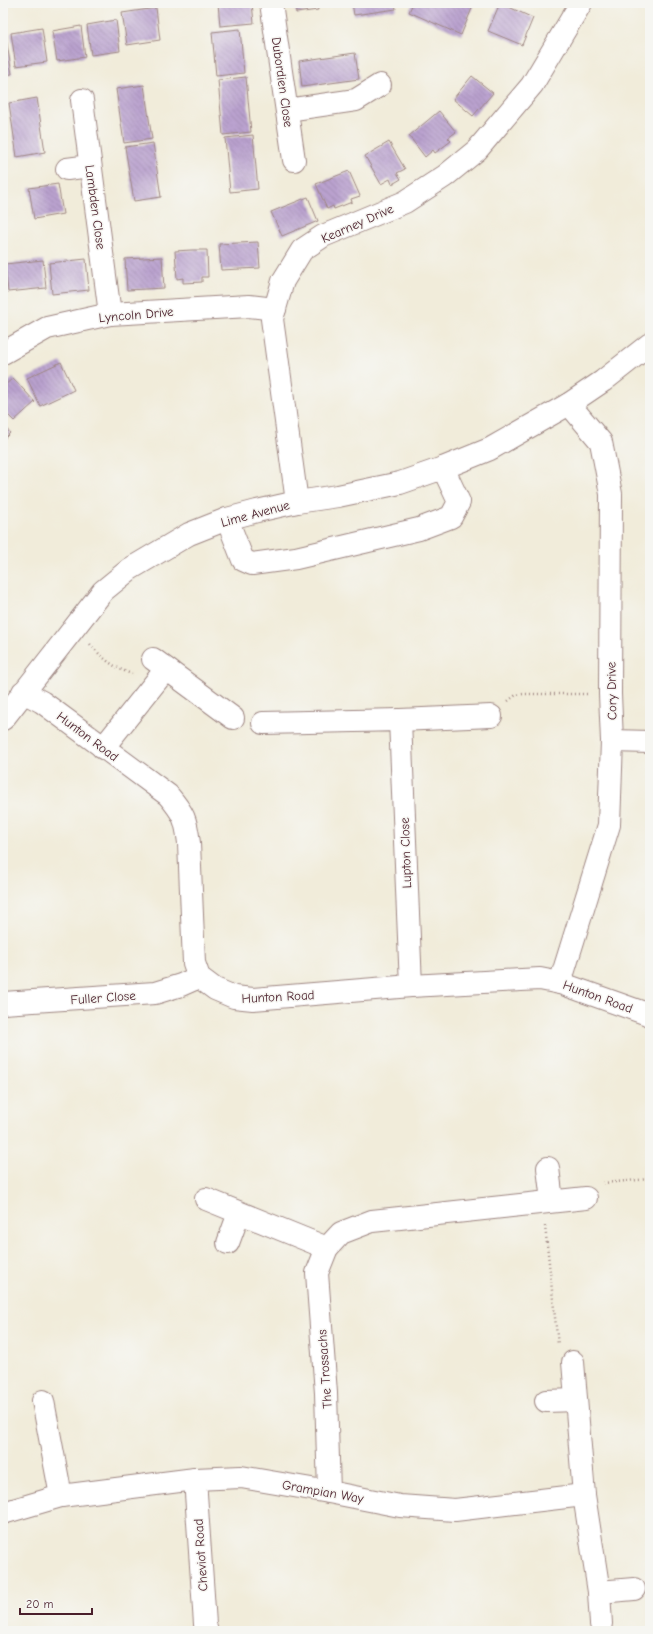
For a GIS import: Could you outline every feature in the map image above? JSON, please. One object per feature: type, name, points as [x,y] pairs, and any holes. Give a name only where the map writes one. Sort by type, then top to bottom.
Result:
[{"type":"street","name":"Dubordien Close","points":[[272,3],[294,160]]},
{"type":"street","name":"Kearney Drive","points":[[297,502],[272,319],[283,281],[302,250],[323,236],[405,202],[445,176],[477,150],[532,85],[581,3]]},
{"type":"street","points":[[287,110],[356,100],[380,85]]},
{"type":"street","name":"Lambden Close","points":[[82,100],[110,314]]},
{"type":"street","points":[[67,169],[90,166]]},
{"type":"street","name":"Lyncoln Drive","points":[[3,353],[48,328],[110,314],[249,306],[275,309]]},
{"type":"street","name":"Lime Avenue","points":[[3,718],[103,591],[130,569],[190,534],[227,519],[297,502],[338,496],[400,483],[490,449],[569,404],[603,382],[650,344]]},
{"type":"street","name":"Cory Drive","points":[[560,982],[609,825],[612,741],[610,694],[610,494],[601,442],[569,404]]},
{"type":"street","points":[[227,519],[243,560],[252,564],[304,556],[419,529],[450,517],[459,502],[443,468]]},
{"type":"street","points":[[103,748],[160,664],[233,718]]},
{"type":"street","name":"Hunton Road","points":[[23,692],[42,702],[168,796],[181,810],[187,825],[189,843],[194,963],[200,977],[215,988],[234,997],[253,999],[411,986],[540,978],[560,982],[650,1015]]},
{"type":"street","points":[[263,723],[492,716]]},
{"type":"street","name":"Lupton Close","points":[[400,720],[411,986]]},
{"type":"street","points":[[612,741],[650,742]]},
{"type":"street","name":"Fuller Close","points":[[3,1004],[155,993],[200,977]]},
{"type":"street","points":[[547,1202],[548,1168]]},
{"type":"street","name":"The Trossachs","points":[[329,1492],[326,1393],[317,1273],[327,1248],[341,1234],[372,1221],[586,1198]]},
{"type":"street","points":[[206,1200],[327,1248]]},
{"type":"street","points":[[228,1243],[240,1213]]},
{"type":"street","points":[[573,1362],[584,1495],[599,1592],[601,1624]]},
{"type":"street","points":[[546,1401],[576,1400]]},
{"type":"street","points":[[43,1401],[61,1496]]},
{"type":"street","name":"Grampian Way","points":[[3,1514],[61,1496],[195,1479],[241,1477],[400,1506],[455,1510],[584,1495]]},
{"type":"street","name":"Cheviot Road","points":[[195,1479],[205,1624],[207,1631]]},
{"type":"street","points":[[599,1592],[634,1589]]},
{"type":"path","points":[[586,1198],[598,1184],[650,1179]]},
{"type":"path","points":[[547,1202],[559,1360],[573,1362]]},
{"type":"building","points":[[218,3],[252,3],[254,23],[220,26]]},
{"type":"building","points":[[295,3],[317,3],[318,10],[296,13]]},
{"type":"building","points":[[352,3],[395,3],[396,9],[354,15]]},
{"type":"building","points":[[413,3],[467,3],[473,6],[461,35],[409,12]]},
{"type":"building","points":[[500,3],[533,18],[522,45],[488,31]]},
{"type":"building","points":[[156,8],[160,40],[127,45],[122,13]]},
{"type":"building","points":[[116,20],[120,51],[91,55],[87,25]]},
{"type":"building","points":[[81,26],[85,57],[57,61],[52,31]]},
{"type":"building","points":[[42,28],[47,62],[16,66],[11,33]]},
{"type":"building","points":[[240,29],[244,73],[216,76],[212,32]]},
{"type":"building","points":[[3,32],[5,32],[12,74],[3,75]]},
{"type":"building","points":[[355,53],[359,79],[302,87],[299,61]]},
{"type":"building","points":[[472,76],[493,93],[473,116],[453,99]]},
{"type":"building","points":[[246,77],[251,132],[223,135],[218,80]]},
{"type":"building","points":[[144,85],[152,139],[124,143],[116,89]]},
{"type":"building","points":[[37,98],[45,152],[17,157],[9,103]]},
{"type":"building","points":[[439,111],[456,132],[448,138],[451,141],[435,153],[433,150],[425,157],[409,136]]},
{"type":"building","points":[[253,135],[258,189],[230,192],[225,138]]},
{"type":"building","points":[[389,142],[405,169],[397,173],[401,179],[392,184],[390,179],[381,184],[365,156]]},
{"type":"building","points":[[153,143],[161,197],[134,201],[125,147]]},
{"type":"building","points":[[349,171],[360,196],[351,199],[352,202],[334,209],[333,206],[327,209],[316,184]]},
{"type":"building","points":[[58,184],[63,214],[34,219],[29,188]]},
{"type":"building","points":[[308,197],[318,221],[282,236],[271,212]]},
{"type":"building","points":[[258,242],[260,268],[221,270],[219,244]]},
{"type":"building","points":[[207,250],[208,277],[202,277],[202,282],[183,283],[183,278],[177,279],[175,251]]},
{"type":"building","points":[[162,257],[164,288],[127,290],[125,259]]},
{"type":"building","points":[[86,259],[89,290],[52,294],[49,263]]},
{"type":"building","points":[[43,260],[46,288],[8,292],[5,264]]},
{"type":"building","points":[[61,362],[74,390],[40,406],[27,378]]},
{"type":"building","points":[[13,378],[35,402],[14,421],[3,410],[3,387]]},
{"type":"building","points":[[3,425],[10,433],[3,440]]}]
